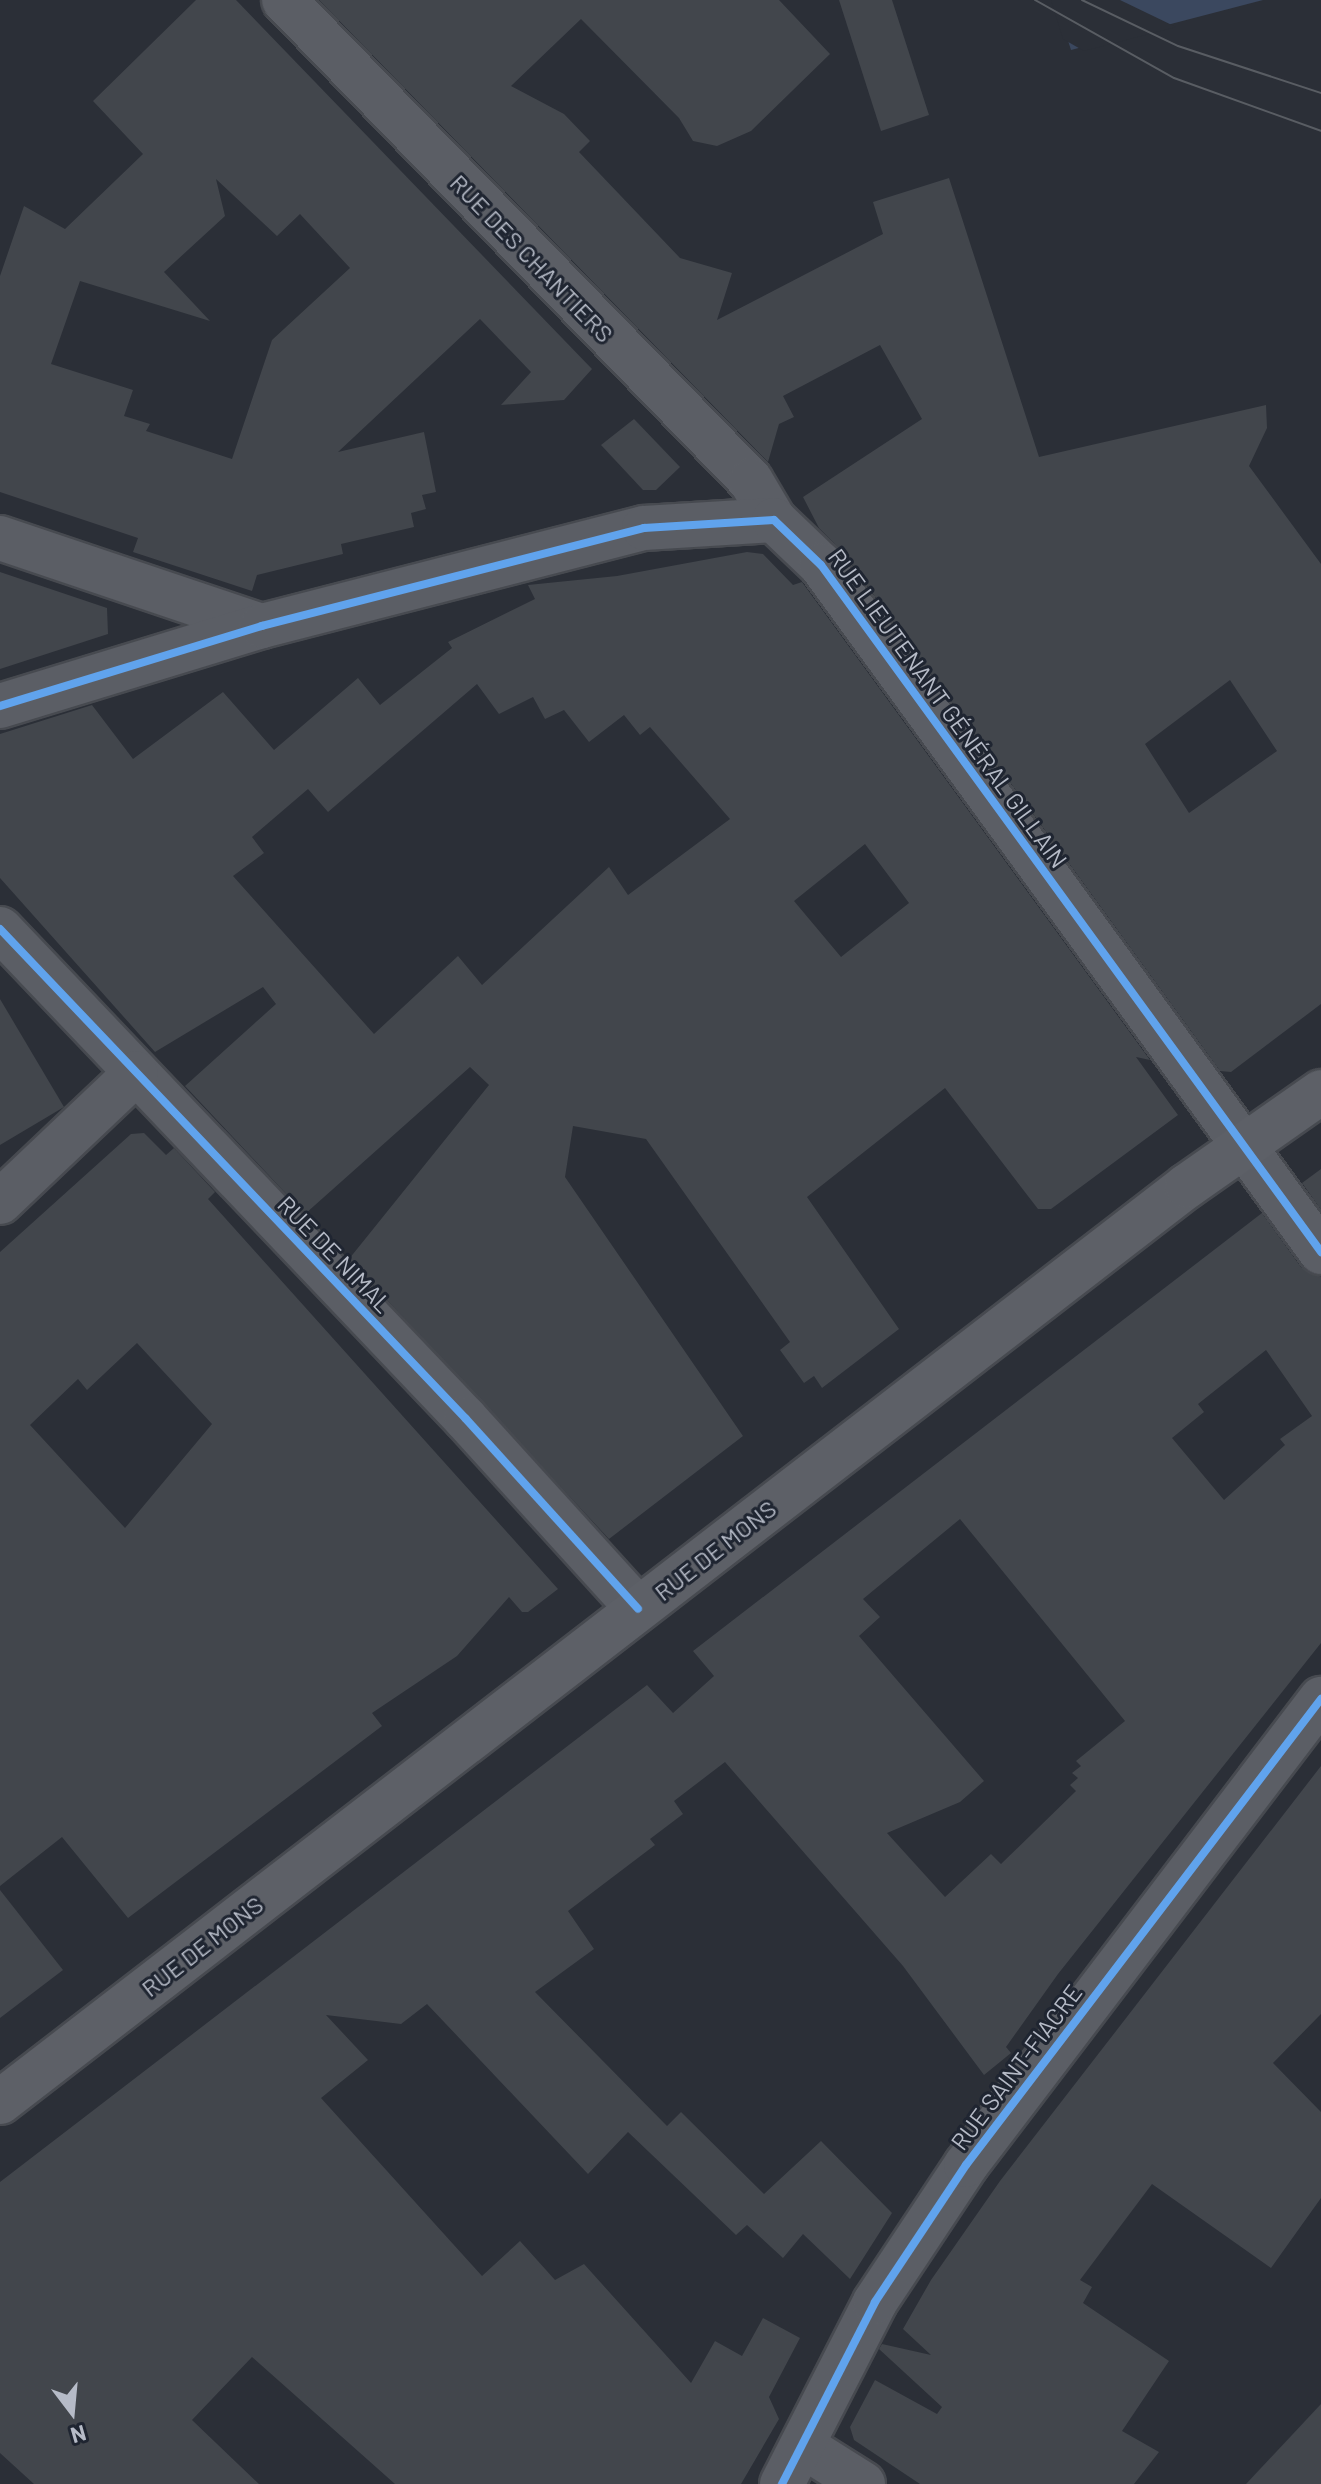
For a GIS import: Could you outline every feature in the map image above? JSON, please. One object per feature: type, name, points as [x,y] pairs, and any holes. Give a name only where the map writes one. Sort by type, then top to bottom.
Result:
[{"type":"main road","name":"RUE DE MONS","points":[[0,2102],[1241,1144],[1321,1092]]},
{"type":"street","name":"RUE DES CHANTIERS","points":[[284,0],[751,481],[774,520]]},
{"type":"street","points":[[0,706],[262,626],[644,528],[774,520]]},
{"type":"street","name":"RUE LIEUTENANT GÉNÉRAL GILLAIN","points":[[774,520],[821,565],[1321,1252]]},
{"type":"street","points":[[0,538],[262,626]]},
{"type":"street","name":"RUE DE NIMAL","points":[[0,929],[466,1419],[638,1609]]},
{"type":"street","points":[[0,1202],[136,1073]]},
{"type":"street","name":"RUE SAINT-FIACRE","points":[[782,2484],[875,2302],[966,2165],[1320,1701]]},
{"type":"street","points":[[803,2446],[863,2484]]},
{"type":"water","points":[[1055,0],[1263,0],[1071,50]]},
{"type":"pier","points":[[1051,0],[1120,0],[1176,27],[1084,51],[1063,39]]},
{"type":"building","points":[[196,0],[236,0],[592,369],[564,400],[501,405],[531,372],[480,319],[338,452],[424,432],[436,492],[422,495],[426,509],[411,513],[414,527],[341,544],[343,554],[257,575],[252,591],[133,552],[138,538],[0,492],[0,276],[24,206],[65,229],[143,154],[93,101]],"holes":[[[216,179],[277,236],[300,214],[350,268],[272,340],[232,459],[146,431],[150,424],[124,416],[133,390],[51,364],[80,281],[210,321],[164,272],[225,216]]]},
{"type":"building","points":[[319,0],[779,0],[830,54],[751,131],[717,146],[693,141],[679,118],[581,19],[511,86],[564,114],[590,141],[579,152],[680,258],[732,273],[717,320],[883,234],[873,202],[949,178],[1039,457],[1266,405],[1267,428],[1249,466],[1321,564],[1321,1004],[1231,1072],[1220,1071],[841,550],[819,528],[803,497],[922,419],[880,345],[783,396],[794,417],[779,424],[768,462]],"holes":[[[1230,680],[1277,751],[1189,813],[1145,744]]]},
{"type":"building","points":[[839,0],[892,0],[929,115],[881,131]]},
{"type":"building","points":[[634,419],[680,467],[656,490],[643,490],[601,445]]},
{"type":"building","points":[[747,552],[763,554],[793,585],[802,582],[1150,1060],[1136,1057],[1178,1115],[1051,1209],[1038,1209],[945,1088],[807,1197],[899,1329],[822,1388],[814,1376],[804,1383],[780,1350],[790,1342],[646,1139],[573,1126],[565,1177],[743,1436],[609,1539],[349,1259],[489,1085],[470,1067],[305,1214],[185,1086],[276,1004],[263,987],[155,1052],[0,878],[0,734],[92,705],[133,759],[223,692],[274,750],[358,678],[380,705],[452,648],[448,642],[535,599],[528,585],[617,576]],"holes":[[[477,684],[499,714],[533,697],[545,719],[564,710],[589,742],[624,715],[640,735],[650,727],[730,819],[628,895],[609,867],[482,985],[458,956],[374,1034],[233,876],[264,853],[252,837],[308,789],[328,812]],[[865,844],[909,903],[841,957],[794,901]]]},
{"type":"building","points":[[0,572],[107,608],[108,634],[0,669]]},
{"type":"building","points":[[0,999],[64,1107],[0,1145]]},
{"type":"building","points":[[144,1133],[166,1155],[174,1148],[215,1192],[208,1199],[558,1589],[528,1612],[522,1612],[509,1597],[457,1656],[372,1713],[382,1726],[128,1918],[62,1837],[0,1886],[0,1252],[131,1134]],"holes":[[[137,1343],[212,1424],[125,1528],[30,1425],[78,1379],[87,1390]]]},
{"type":"building","points":[[1321,1169],[1321,1210],[1302,1183]]},
{"type":"building","points":[[1262,1213],[1301,1267],[1321,1277],[1321,1643],[1058,1974],[1006,2047],[1011,2053],[984,2075],[903,1966],[725,1762],[674,1801],[683,1814],[650,1839],[655,1845],[568,1911],[594,1949],[535,1992],[667,2126],[681,2112],[764,2194],[821,2141],[892,2213],[850,2279],[803,2234],[783,2258],[747,2225],[736,2235],[628,2132],[588,2174],[427,2004],[401,2024],[326,2015],[368,2060],[321,2098],[482,2276],[520,2241],[555,2280],[584,2264],[691,2383],[715,2341],[742,2356],[763,2318],[800,2338],[769,2397],[779,2419],[741,2484],[395,2484],[252,2357],[192,2420],[259,2484],[34,2484],[0,2453],[0,2182],[647,1685],[673,1713],[714,1676],[693,1651]],"holes":[[[1266,1350],[1312,1416],[1280,1439],[1285,1445],[1224,1500],[1172,1438],[1204,1412],[1198,1404]],[[960,1519],[1125,1721],[1076,1761],[1081,1766],[1072,1773],[1078,1778],[1070,1785],[1076,1791],[1001,1864],[991,1854],[945,1897],[887,1833],[960,1802],[984,1781],[859,1636],[880,1617],[863,1599]]]},
{"type":"building","points":[[1321,1766],[1321,2014],[1273,2063],[1321,2112],[1321,2198],[1271,2268],[1152,2184],[1080,2280],[1092,2287],[1083,2303],[1169,2361],[1122,2431],[1159,2452],[1134,2484],[920,2484],[854,2440],[850,2427],[875,2380],[937,2414],[942,2407],[879,2349],[882,2344],[931,2355],[903,2329],[931,2280],[1000,2181]]},
{"type":"building","points":[[0,1890],[63,1970],[0,2018]]},
{"type":"building","points":[[1321,2404],[1321,2484],[1246,2484]]},
{"type":"tram line","points":[[1035,0],[1174,78],[1321,131]]},
{"type":"tram line","points":[[1082,0],[1178,46],[1321,93]]},
{"type":"cycle path","points":[[0,706],[262,626],[644,528],[774,520],[821,565],[1321,1252]]},
{"type":"cycle path","points":[[0,929],[466,1419],[638,1609]]},
{"type":"cycle path","points":[[782,2484],[875,2302],[966,2165],[1321,1699]]}]
